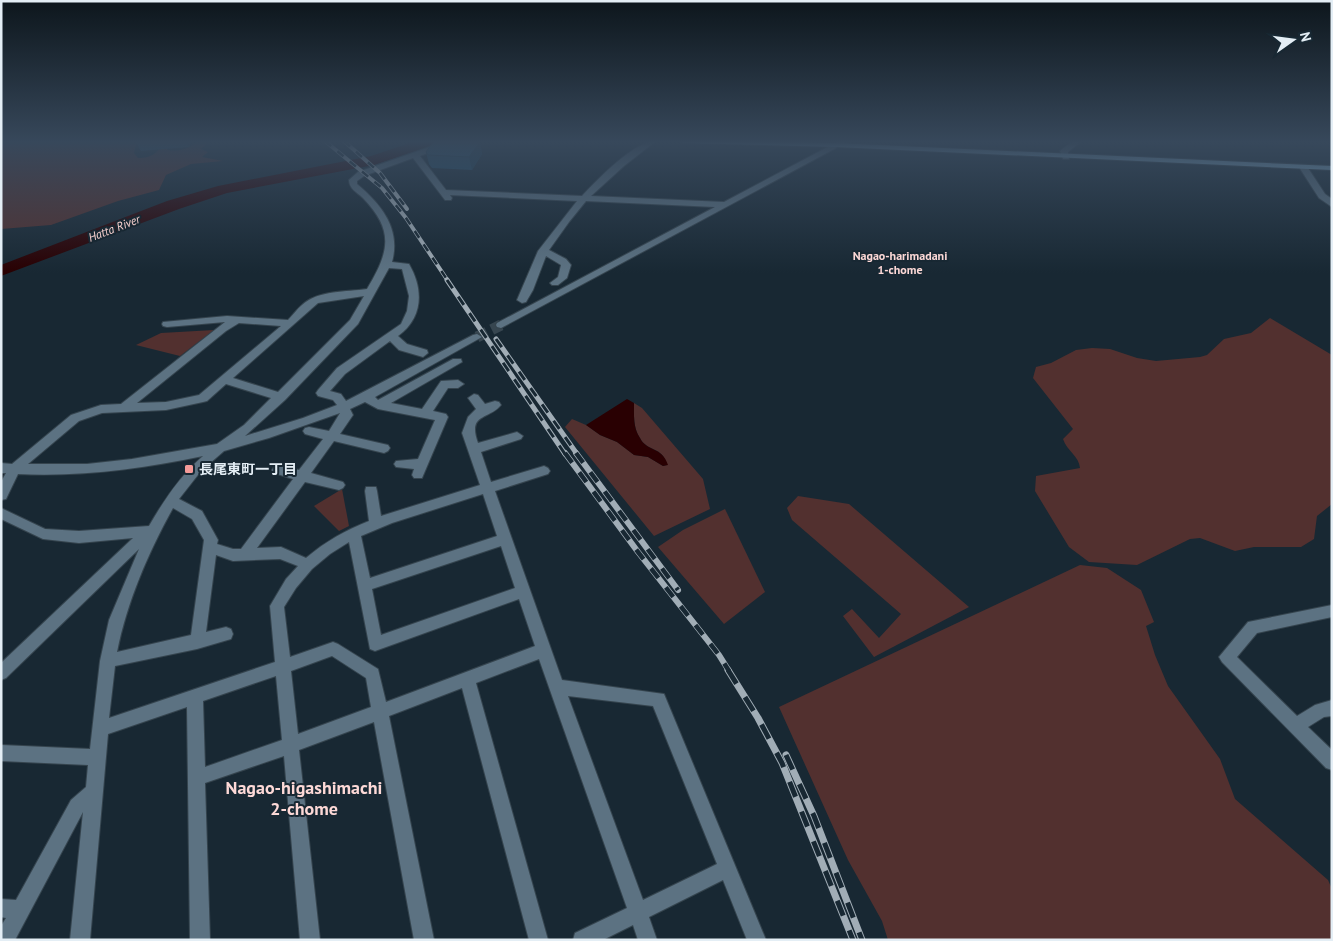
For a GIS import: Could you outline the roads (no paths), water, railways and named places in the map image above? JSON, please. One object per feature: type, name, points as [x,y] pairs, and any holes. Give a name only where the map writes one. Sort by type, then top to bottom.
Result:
[{"type":"street","points":[[80,940],[100,729],[108,661],[116,620],[153,531],[170,501],[197,468],[222,446],[248,428],[354,322],[386,265],[390,251],[387,226],[383,216],[365,195],[353,185]]},
{"type":"street","points":[[438,185],[451,201]]},
{"type":"street","points":[[522,300],[543,251],[583,198],[597,185]]},
{"type":"street","points":[[501,325],[763,185]]},
{"type":"street","points":[[1315,185],[1322,196],[1332,204]]},
{"type":"street","points":[[443,192],[726,205]]},
{"type":"street","points":[[543,251],[563,261],[566,265],[562,278],[555,283]]},
{"type":"street","points":[[244,555],[304,476],[347,415],[337,397],[322,393],[341,371],[405,326],[410,318],[416,300],[414,286],[406,266],[386,265]]},
{"type":"street","points":[[1,495],[8,469],[75,418],[101,409],[166,406],[203,398],[226,380],[291,323],[305,307],[314,301],[323,298],[370,292]]},
{"type":"street","points":[[167,324],[227,319],[291,323]]},
{"type":"street","points":[[122,409],[222,329],[237,320]]},
{"type":"street","points":[[391,336],[402,347],[423,353]]},
{"type":"street","points":[[8,469],[54,470],[115,466],[260,437],[344,407],[366,397],[477,337]]},
{"type":"street","points":[[378,405],[456,362]]},
{"type":"street","points":[[426,378],[440,392]]},
{"type":"street","points":[[226,380],[281,397]]},
{"type":"street","points":[[425,414],[445,384],[458,384]]},
{"type":"street","points":[[366,397],[378,405],[442,418],[420,470],[400,464]]},
{"type":"street","points":[[484,404],[473,417],[468,433],[648,940]]},
{"type":"street","points":[[309,431],[384,448]]},
{"type":"street","points":[[474,449],[518,436]]},
{"type":"street","points":[[278,470],[339,485]]},
{"type":"street","points":[[310,940],[277,606],[307,564],[342,538],[376,523],[544,471]]},
{"type":"street","points":[[370,491],[376,523]]},
{"type":"street","points":[[170,501],[197,515],[211,540],[198,642]]},
{"type":"street","points":[[1,513],[43,534],[79,537],[153,531]]},
{"type":"street","points":[[1,673],[134,545],[153,531]]},
{"type":"street","points":[[354,532],[375,644],[524,591]]},
{"type":"street","points":[[364,586],[505,539]]},
{"type":"street","points":[[210,547],[233,555],[281,553],[307,564]]},
{"type":"street","points":[[1332,612],[1253,627],[1227,656],[1332,762]]},
{"type":"street","points":[[108,661],[198,642],[226,634]]},
{"type":"street","points":[[100,729],[334,649],[373,674],[424,940]]},
{"type":"street","points":[[196,778],[291,745],[544,650]]},
{"type":"street","points":[[467,680],[539,940]]},
{"type":"street","points":[[557,687],[658,699],[757,940]]},
{"type":"street","points":[[195,696],[200,940]]},
{"type":"street","points":[[1296,726],[1322,710],[1332,708]]},
{"type":"street","points":[[1,753],[81,758],[97,756]]},
{"type":"street","points":[[4,940],[77,806],[94,791]]},
{"type":"street","points":[[582,940],[728,868]]},
{"type":"street","points":[[1,908],[20,910]]},
{"type":"waterway","name":"Hatta River","points":[[1,271],[173,205],[224,189],[245,185]]},
{"type":"tunnel","points":[[477,337],[501,325]]},
{"type":"railway","points":[[378,185],[406,218],[448,281]]},
{"type":"railway","points":[[389,185],[407,209]]},
{"type":"railway","points":[[447,280],[565,454]]},
{"type":"railway","points":[[496,339],[577,454]]},
{"type":"railway","points":[[565,453],[638,552],[719,655],[729,671]]},
{"type":"railway","points":[[576,453],[678,590]]},
{"type":"railway","points":[[728,670],[758,718],[782,763],[853,940]]},
{"type":"railway","points":[[786,755],[814,816],[862,940]]},
{"type":"place","name":"長尾東町一丁目","points":[[189,469]]},
{"type":"district","name":"Nagao-harimadani 1-chome","points":[[900,262]]},
{"type":"district","name":"Nagao-higashimachi 2-chome","points":[[304,798]]}]
